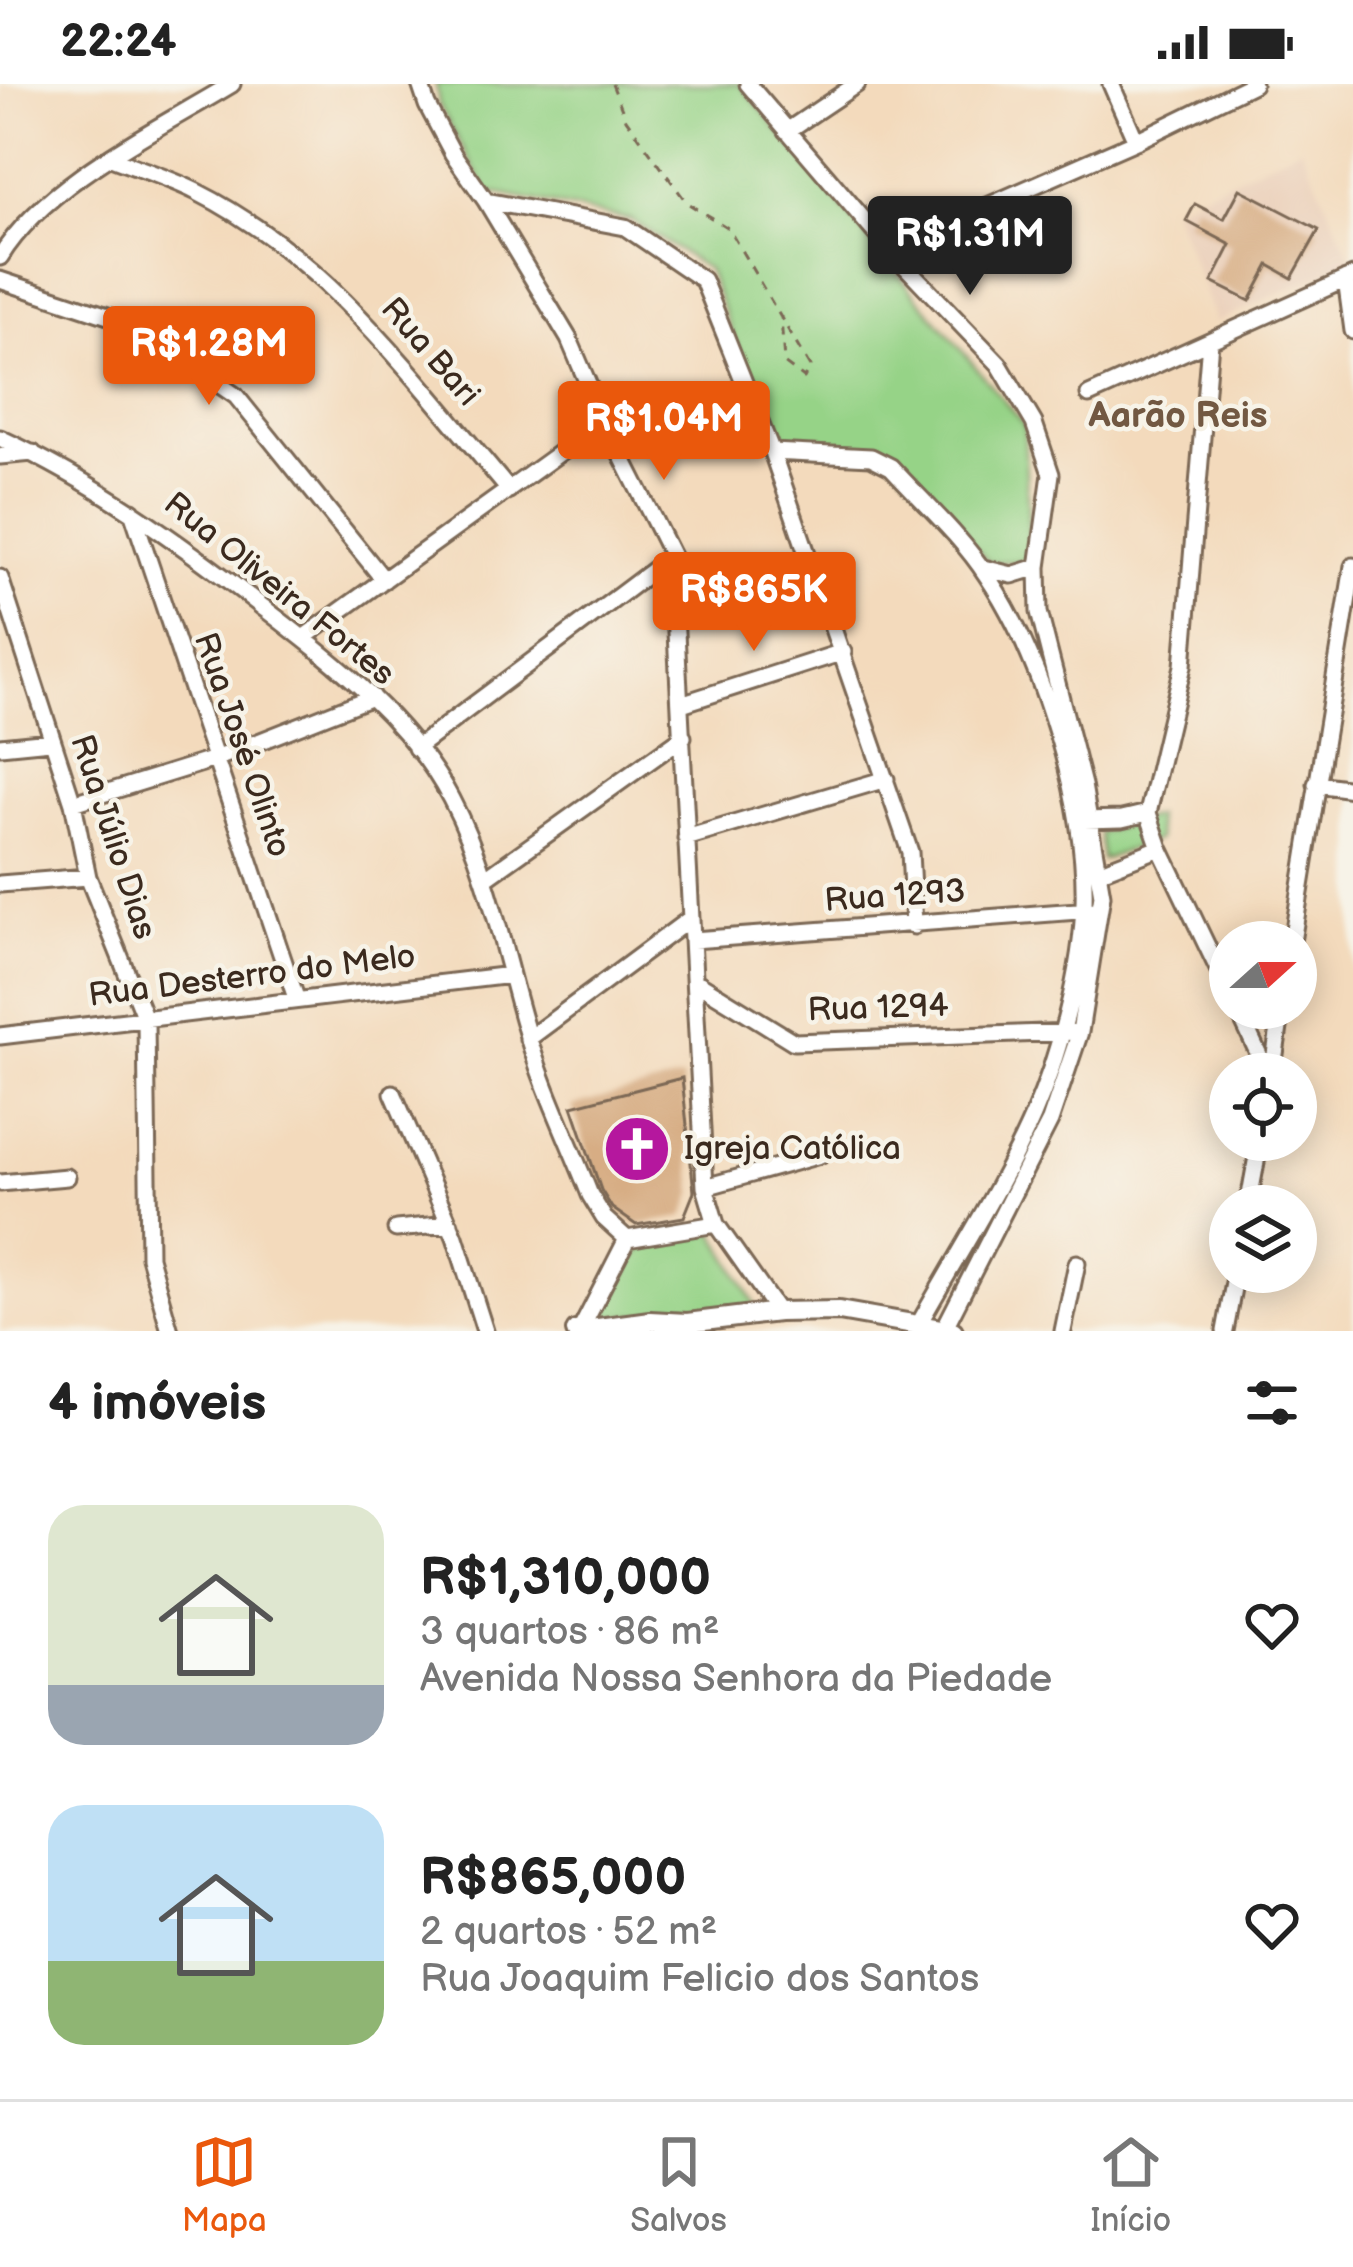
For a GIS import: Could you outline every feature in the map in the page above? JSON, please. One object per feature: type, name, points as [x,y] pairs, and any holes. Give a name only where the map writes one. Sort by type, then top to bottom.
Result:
[{"type":"street","points":[[0,257],[9,242],[62,191],[232,84]]},
{"type":"street","points":[[420,84],[453,154],[569,339],[672,556],[705,1187],[716,1224],[778,1312]]},
{"type":"street","points":[[748,84],[889,249],[999,364],[1034,424],[1051,474],[1037,567],[1040,612],[1082,821],[1083,870],[1092,910]]},
{"type":"street","points":[[788,131],[857,84]]},
{"type":"street","points":[[1111,84],[1136,141]]},
{"type":"street","points":[[889,249],[1136,141],[1252,84]]},
{"type":"street","name":"Rua Bari","points":[[111,158],[198,192],[310,270],[378,336],[509,490]]},
{"type":"street","points":[[486,201],[625,227],[703,280],[772,452],[886,778],[910,852],[914,926]]},
{"type":"street","points":[[1089,395],[1350,277],[1353,331]]},
{"type":"street","points":[[0,280],[129,323],[236,396],[384,580]]},
{"type":"street","points":[[1209,950],[1148,813],[1183,666],[1210,341]]},
{"type":"street","points":[[304,638],[604,421]]},
{"type":"street","name":"Rua Oliveira Fortes","points":[[0,437],[132,511],[304,638],[372,697],[416,748],[450,796],[487,877],[528,1039],[590,1195],[604,1218],[627,1239]]},
{"type":"street","points":[[772,452],[871,457],[891,467],[982,568],[998,579],[1034,661],[1101,871],[1072,1032],[1050,1121],[935,1328]]},
{"type":"street","points":[[0,456],[34,453]]},
{"type":"street","name":"Rua José Olinto","points":[[132,511],[296,998]]},
{"type":"street","points":[[416,748],[672,556]]},
{"type":"street","points":[[1295,921],[1353,566]]},
{"type":"street","points":[[998,579],[1037,567]]},
{"type":"street","name":"Rua Júlio Dias","points":[[0,578],[73,803],[88,877],[146,1021],[149,1257],[170,1331]]},
{"type":"street","points":[[681,704],[843,652]]},
{"type":"street","points":[[73,803],[215,759],[372,697]]},
{"type":"street","points":[[487,877],[682,736]]},
{"type":"street","points":[[0,746],[50,741]]},
{"type":"street","points":[[686,838],[886,778]]},
{"type":"street","points":[[1316,784],[1353,789]]},
{"type":"street","points":[[1082,821],[1148,813]]},
{"type":"street","points":[[1101,871],[1160,848]]},
{"type":"street","points":[[0,884],[88,877]]},
{"type":"street","name":"Rua 1293","points":[[693,940],[1092,910]]},
{"type":"street","points":[[528,1039],[691,918]]},
{"type":"street","name":"Rua Desterro do Melo","points":[[0,1036],[511,975]]},
{"type":"street","name":"Rua 1294","points":[[695,981],[794,1042],[1072,1032]]},
{"type":"street","points":[[935,1328],[1072,1032]]},
{"type":"street","points":[[394,1094],[450,1224],[485,1331]]},
{"type":"street","points":[[705,1187],[820,1155]]},
{"type":"street","points":[[0,1183],[67,1177]]},
{"type":"street","points":[[396,1229],[450,1224]]},
{"type":"street","points":[[578,1331],[627,1239],[716,1224]]},
{"type":"street","points":[[1063,1331],[1077,1263]]},
{"type":"street","points":[[1225,1331],[1232,1293]]},
{"type":"street","points":[[578,1331],[650,1321],[721,1326],[778,1312],[839,1311],[935,1328]]},
{"type":"street","points":[[666,1331],[687,1323]]},
{"type":"path","points":[[612,84],[626,119],[687,203],[728,228],[781,316],[810,367],[804,377],[784,364],[781,316]]},
{"type":"shaded area","points":[[1301,147],[1352,260],[1216,322],[1172,208]]},
{"type":"green space","points":[[436,84],[740,84],[1024,425],[1030,561],[989,562],[888,456],[775,442],[707,269],[631,220],[488,192],[439,105]]},
{"type":"green space","points":[[1155,816],[1158,839],[1102,860],[1099,833]]},
{"type":"green space","points":[[714,1232],[757,1308],[594,1318],[642,1248]]},
{"type":"building","points":[[1240,189],[1319,230],[1292,278],[1269,265],[1250,301],[1212,282],[1231,245],[1186,221],[1195,204],[1224,219]]},
{"type":"building","name":"Igreja Católica","points":[[682,1078],[694,1192],[684,1217],[636,1225],[612,1208],[601,1190],[572,1106]]},
{"type":"place","name":"Igreja Católica","points":[[637,1149]]},
{"type":"district","name":"Aarão Reis","points":[[1178,416]]}]
